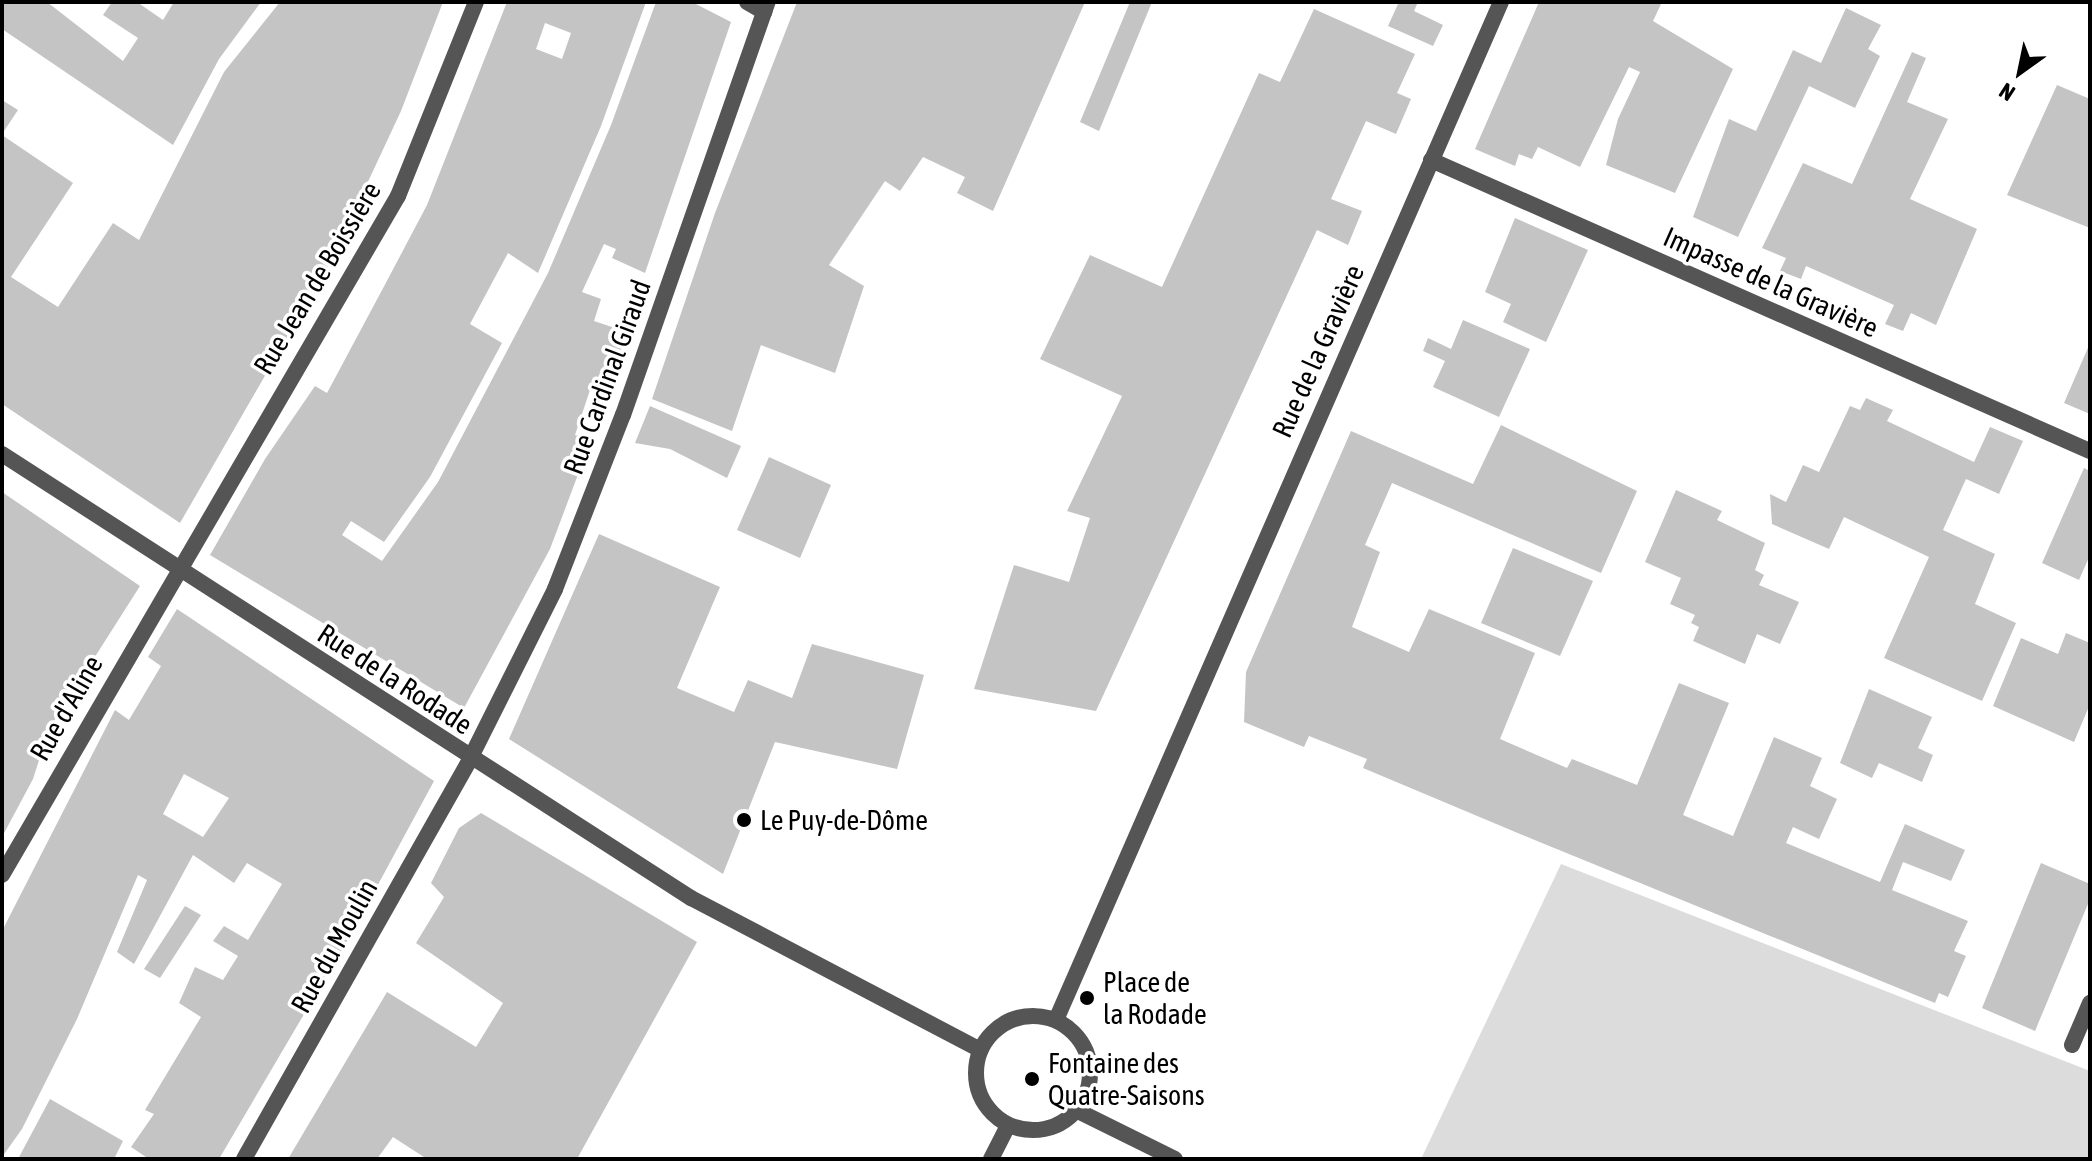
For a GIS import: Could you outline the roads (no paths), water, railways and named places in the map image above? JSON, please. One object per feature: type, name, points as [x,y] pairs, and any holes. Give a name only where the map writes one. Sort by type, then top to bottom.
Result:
[{"type":"street","name":"Rue Jean de Boissière","points":[[177,569],[398,196],[476,2]]},
{"type":"street","points":[[747,2],[766,7]]},
{"type":"street","name":"Rue de la Gravière","points":[[1056,1020],[1183,720],[1501,2]]},
{"type":"street","name":"Rue Cardinal Giraud","points":[[470,759],[555,589],[623,415],[766,7]]},
{"type":"street","name":"Impasse de la Gravière","points":[[1431,160],[2090,451]]},
{"type":"street","name":"Rue de la Rodade","points":[[2,454],[470,759],[764,939],[980,1050]]},
{"type":"street","name":"Rue d'Aline","points":[[2,875],[177,569]]},
{"type":"street","name":"Rue du Moulin","points":[[244,1159],[470,759]]},
{"type":"street","points":[[2072,1045],[2090,1003]]},
{"type":"street","points":[[1027,1015],[1056,1020],[1077,1037],[1090,1060],[1090,1086],[1078,1111],[1045,1130],[1008,1125],[985,1106],[975,1079],[980,1050],[999,1027],[1027,1015]]},
{"type":"street","points":[[1078,1111],[1175,1159]]},
{"type":"street","points":[[991,1159],[1008,1125]]},
{"type":"place","name":"Le Puy-de-Dôme","points":[[744,820]]},
{"type":"place","name":"Place de la Rodade","points":[[1087,998]]},
{"type":"place","name":"Fontaine des Quatre-Saisons","points":[[1032,1079]]}]
